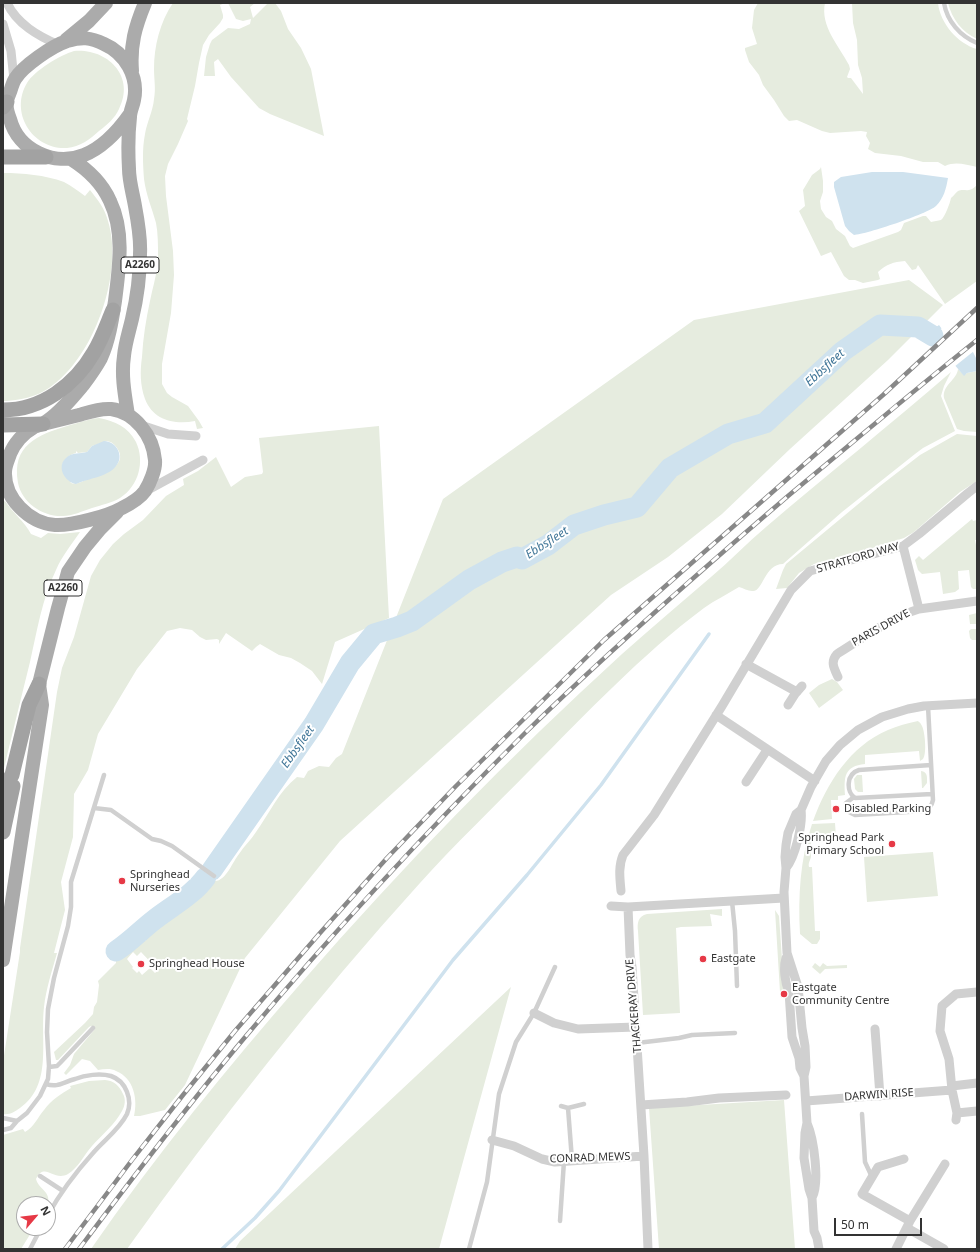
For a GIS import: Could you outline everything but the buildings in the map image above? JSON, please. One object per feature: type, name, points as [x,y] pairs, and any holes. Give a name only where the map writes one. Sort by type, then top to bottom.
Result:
[{"type":"highway","points":[[3,157],[46,157]]},
{"type":"highway","points":[[3,410],[20,409],[47,399],[57,394],[74,380],[94,353],[113,310]]},
{"type":"highway","points":[[3,425],[43,424]]},
{"type":"highway","points":[[3,832],[13,786],[12,775],[29,705],[39,684]]},
{"type":"highway","points":[[3,797],[6,784],[12,775]]},
{"type":"main road","points":[[106,3],[89,21],[61,44],[32,61],[14,80],[5,104],[12,128],[24,144],[46,157],[71,159],[83,156],[105,142],[122,126],[130,114],[134,99],[135,85],[131,58],[132,44],[137,22],[146,3]]},
{"type":"main road","points":[[61,44],[78,38],[86,38],[104,44],[117,52],[126,61],[133,75]]},
{"type":"main road","name":"A2260","points":[[128,415],[123,375],[124,358],[135,302],[140,253],[139,228],[129,171],[130,114]]},
{"type":"main road","name":"A2260","points":[[43,424],[62,408],[84,383],[101,358],[108,335],[118,277],[120,246],[117,222],[110,199],[94,177],[82,166],[71,159]]},
{"type":"main road","points":[[105,409],[113,409],[128,415],[141,425],[149,438],[154,451],[155,462],[145,492],[120,509],[72,524],[57,525],[40,522],[27,514],[6,493],[4,471],[11,452],[17,442],[30,430],[43,424],[105,409]]},
{"type":"main road","name":"A2260","points":[[3,960],[42,705],[39,684],[58,608],[68,572],[100,529],[120,509]]},
{"type":"street","points":[[7,3],[21,23],[47,40],[61,44]]},
{"type":"street","points":[[3,24],[11,51],[14,80]]},
{"type":"street","points":[[141,425],[168,434],[196,436]]},
{"type":"street","points":[[145,492],[203,460]]},
{"type":"street","name":"STRATFORD WAY","points":[[621,891],[620,868],[623,855],[654,815],[716,716],[786,597],[796,585],[810,572],[903,546],[977,486]]},
{"type":"street","points":[[903,546],[919,609]]},
{"type":"street","name":"PARIS DRIVE","points":[[838,677],[832,664],[834,657],[837,654],[895,620],[919,609],[977,601]]},
{"type":"street","points":[[746,664],[799,689],[788,705]]},
{"type":"street","points":[[813,1249],[812,1239],[814,1231],[812,1198],[809,1190],[804,1158],[807,1123],[804,1076],[806,1067],[805,1046],[798,986],[787,953],[784,898],[786,868],[785,857],[788,833],[796,814],[801,810],[815,781],[831,755],[844,741],[858,730],[888,714],[908,709],[928,706],[977,703]]},
{"type":"street","points":[[716,716],[815,781]]},
{"type":"street","points":[[746,782],[767,750]]},
{"type":"street","points":[[611,906],[628,907],[784,898]]},
{"type":"street","name":"THACKERAY DRIVE","points":[[628,907],[641,1104],[648,1249]]},
{"type":"street","points":[[977,992],[956,994],[942,1006],[940,1031],[949,1059],[956,1116],[977,1111]]},
{"type":"street","points":[[534,1013],[554,1023],[578,1029],[636,1026]]},
{"type":"street","points":[[875,1029],[880,1096]]},
{"type":"street","name":"DARWIN RISE","points":[[806,1101],[880,1096],[952,1088],[977,1083]]},
{"type":"street","points":[[641,1104],[786,1095]]},
{"type":"street","name":"CONRAD MEWS","points":[[492,1140],[514,1146],[542,1159],[555,1162],[644,1156]]},
{"type":"street","points":[[904,1160],[878,1167],[862,1194],[944,1249]]},
{"type":"street","points":[[896,1249],[945,1164]]},
{"type":"street","points":[[814,1231],[818,1238],[819,1249]]},
{"type":"lane","points":[[944,3],[948,18],[956,29],[977,43]]},
{"type":"lane","points":[[928,706],[931,765],[932,794],[932,803],[926,810],[858,815],[851,814],[846,803],[854,797],[932,794]]},
{"type":"lane","points":[[854,797],[851,792],[850,780],[851,775],[856,771],[931,765]]},
{"type":"lane","points":[[3,1130],[11,1128],[24,1116],[34,1104],[46,1084],[49,1067],[47,1032],[49,998],[68,926],[71,907],[71,882],[104,776]]},
{"type":"lane","points":[[94,808],[111,810],[152,839],[172,846],[214,876]]},
{"type":"lane","points":[[732,901],[735,931],[737,986]]},
{"type":"lane","points":[[470,1249],[487,1182],[499,1094],[516,1042],[534,1013],[555,967]]},
{"type":"lane","points":[[49,1067],[60,1064],[93,1028]]},
{"type":"lane","points":[[637,1043],[692,1035],[735,1033]]},
{"type":"lane","points":[[46,1084],[55,1086],[80,1077],[108,1075],[115,1077],[122,1082],[129,1097],[128,1109],[120,1124],[92,1153],[56,1201]]},
{"type":"lane","points":[[561,1106],[568,1108],[584,1104]]},
{"type":"lane","points":[[560,1221],[568,1161],[568,1108]]},
{"type":"lane","points":[[862,1114],[865,1162],[872,1178]]},
{"type":"lane","points":[[3,1118],[17,1121]]},
{"type":"lane","points":[[40,1176],[63,1191]]},
{"type":"lane","points":[[30,1249],[37,1236]]},
{"type":"shaded area","points":[[173,3],[225,3],[220,5],[223,18],[203,45],[187,119],[188,121],[168,164],[165,176],[174,275],[171,313],[162,364],[162,384],[167,393],[188,406],[203,428],[197,429],[195,421],[172,421],[153,412],[145,399],[141,378],[145,329],[158,262],[158,235],[144,179],[143,145],[155,95],[154,60],[157,43],[161,26]]},
{"type":"shaded area","points":[[228,3],[255,3],[250,7],[253,18],[268,3],[275,3],[281,11],[288,29],[301,48],[311,69],[324,136],[259,108],[231,77],[218,59],[214,62],[215,76],[204,76],[206,57],[212,40],[228,28],[239,29],[250,24],[251,19],[243,21],[236,19]]},
{"type":"shaded area","points":[[758,3],[825,3],[825,20],[831,36],[849,65],[850,69],[847,77],[851,78],[863,94],[862,78],[858,65],[857,40],[853,23],[852,3],[938,3],[942,18],[951,32],[963,43],[977,49],[977,167],[965,164],[945,166],[938,162],[923,162],[901,156],[875,153],[868,149],[870,143],[866,136],[867,132],[830,133],[797,120],[789,121],[763,85],[759,75],[749,62],[745,50],[745,48],[757,44],[752,28],[754,10]]},
{"type":"shaded area","points":[[948,3],[977,3],[977,39],[962,29],[955,20]]},
{"type":"shaded area","points":[[74,51],[86,51],[97,54],[107,59],[115,66],[121,75],[124,86],[123,97],[119,109],[113,118],[88,140],[72,147],[55,147],[44,143],[28,128],[23,117],[21,106],[22,94],[30,78],[55,60]]},
{"type":"shaded area","points":[[821,167],[823,192],[820,201],[821,209],[826,217],[832,221],[836,229],[845,236],[850,246],[853,248],[898,232],[901,230],[904,223],[923,216],[926,216],[931,222],[941,220],[946,213],[951,198],[958,191],[971,189],[977,185],[977,281],[945,304],[918,265],[916,269],[912,270],[905,261],[884,267],[878,272],[880,279],[878,280],[863,283],[855,280],[849,280],[844,276],[831,252],[821,256],[799,211],[805,206],[803,190],[812,175]]},
{"type":"shaded area","points":[[3,173],[34,175],[57,180],[64,182],[85,196],[90,190],[105,212],[112,242],[112,265],[108,289],[92,336],[79,357],[65,374],[49,388],[28,398],[6,401],[3,401]]},
{"type":"shaded area","points":[[909,280],[943,305],[888,360],[790,449],[722,514],[668,557],[611,595],[340,841],[245,958],[185,1085],[165,1110],[134,1116],[135,1097],[131,1084],[127,1079],[122,1074],[114,1070],[98,1070],[90,1061],[82,1059],[66,1075],[64,1073],[70,1065],[74,1054],[95,1029],[91,1026],[89,1027],[58,1060],[56,1060],[54,1052],[93,1014],[94,1007],[97,1002],[98,981],[116,963],[116,958],[111,946],[116,942],[115,940],[138,929],[146,941],[140,926],[142,927],[159,910],[184,889],[199,871],[215,881],[223,878],[285,789],[297,777],[304,778],[308,771],[319,766],[329,767],[336,758],[342,754],[443,499],[694,320]],"holes":[[[133,952],[137,956],[141,952],[158,970],[155,973],[150,968],[142,975],[139,971],[137,973],[127,959]]]},
{"type":"shaded area","points":[[958,369],[964,375],[977,371],[977,432],[957,429],[944,398],[945,390],[957,373]]},
{"type":"shaded area","points":[[951,372],[941,396],[955,431],[923,448],[842,512],[783,564],[772,568],[759,588],[750,591],[739,587],[713,602],[681,626],[636,665],[447,854],[381,927],[268,1062],[196,1155],[127,1249],[91,1249],[193,1112],[302,982],[417,855],[497,773],[622,654],[718,571],[752,539]]},
{"type":"shaded area","points":[[99,418],[116,423],[129,432],[136,442],[139,449],[140,465],[136,480],[132,487],[127,493],[117,500],[70,515],[55,516],[34,507],[24,497],[18,483],[17,470],[19,459],[23,451],[29,444],[46,433],[87,420]],"holes":[[[107,441],[115,445],[120,454],[120,460],[117,465],[99,475],[78,483],[71,483],[62,465],[66,459],[76,453],[76,451],[78,453],[87,452],[92,446]]]},
{"type":"shaded area","points":[[379,426],[389,618],[335,642],[322,684],[312,671],[300,663],[291,658],[279,655],[260,644],[252,651],[226,633],[219,644],[219,640],[217,639],[206,640],[192,630],[180,628],[167,631],[137,669],[98,734],[88,770],[74,794],[73,837],[61,882],[65,910],[54,953],[57,953],[44,1007],[43,1062],[41,1075],[37,1087],[30,1098],[14,1112],[3,1114],[3,1062],[57,692],[62,668],[74,637],[91,576],[100,560],[113,544],[143,520],[166,496],[184,485],[183,479],[198,471],[216,457],[231,487],[245,477],[262,474],[259,438]]},
{"type":"shaded area","points":[[957,434],[977,436],[977,481],[960,492],[914,532],[904,538],[844,557],[814,564],[799,573],[787,588],[776,589],[786,564],[920,455]]},
{"type":"shaded area","points":[[5,501],[31,534],[41,538],[48,533],[60,534],[80,532],[58,565],[47,592],[40,615],[3,772],[3,502]]},
{"type":"shaded area","points":[[972,519],[973,521],[977,520],[977,540],[975,540],[977,545],[977,589],[973,589],[971,587],[969,570],[958,571],[959,589],[955,592],[943,594],[940,572],[922,574],[918,570],[915,560],[919,556],[923,560]]},
{"type":"shaded area","points":[[977,613],[977,624],[970,624],[969,615]]},
{"type":"shaded area","points":[[971,629],[977,629],[977,640],[972,640],[970,638],[969,631]]},
{"type":"shaded area","points":[[832,679],[837,682],[843,690],[819,708],[809,693],[819,685]]},
{"type":"shaded area","points":[[918,721],[922,726],[925,738],[925,753],[923,759],[920,761],[919,751],[865,755],[865,764],[853,767],[849,770],[845,778],[845,795],[838,796],[838,800],[831,800],[832,819],[813,821],[825,793],[851,756],[874,737],[895,727]]},
{"type":"shaded area","points":[[921,771],[925,772],[927,777],[927,783],[923,788],[922,788]]},
{"type":"shaded area","points":[[857,775],[862,775],[863,792],[858,792],[855,789],[854,779]]},
{"type":"shaded area","points":[[835,823],[836,837],[845,837],[845,840],[811,842],[809,867],[812,867],[815,931],[820,931],[820,939],[817,944],[812,944],[800,934],[799,906],[802,865],[812,824]]},
{"type":"shaded area","points":[[933,852],[938,896],[867,902],[864,857]]},
{"type":"shaded area","points":[[722,909],[722,916],[710,914],[712,926],[676,928],[680,1013],[643,1015],[638,928],[640,918],[647,914]]},
{"type":"shaded area","points":[[775,910],[779,916],[784,988],[786,992],[780,992]]},
{"type":"shaded area","points":[[815,963],[820,967],[823,963],[827,966],[847,965],[847,968],[825,969],[820,974],[812,967]]},
{"type":"shaded area","points":[[511,987],[439,1249],[235,1249],[240,1241]]},
{"type":"shaded area","points":[[105,1080],[116,1084],[125,1100],[122,1111],[112,1125],[92,1146],[72,1171],[63,1176],[46,1172],[39,1174],[36,1179],[48,1196],[16,1196],[16,1236],[29,1236],[21,1249],[3,1249],[3,1135],[23,1129],[25,1132],[34,1125],[50,1103],[71,1088],[70,1086],[89,1081]]},
{"type":"shaded area","points":[[784,1100],[795,1249],[659,1249],[649,1108]]},
{"type":"water","points":[[872,172],[903,172],[948,178],[943,197],[936,206],[930,210],[896,223],[854,235],[845,226],[834,187],[834,182],[841,177]]},
{"type":"water","points":[[931,324],[935,328],[939,325],[942,329],[973,352],[977,360],[977,371],[967,373],[964,376],[931,337],[928,327]]},
{"type":"water","points":[[104,441],[112,444],[118,450],[120,458],[119,462],[113,470],[76,484],[72,483],[65,477],[62,466],[63,462],[68,456],[87,452],[92,446]]},
{"type":"pier","points":[[943,327],[960,338],[974,351],[954,367],[930,339]]},
{"type":"waterway","name":"Ebbsfleet","points":[[212,870],[314,724],[350,663],[374,634],[412,621],[469,580],[502,562],[517,557],[522,559],[548,545],[574,525],[604,515],[637,507],[670,468],[728,434],[765,423],[843,351],[880,325],[918,327],[933,336]]},
{"type":"waterway","points":[[222,1249],[255,1218],[279,1191],[453,960],[527,875],[601,785],[709,634]]},
{"type":"waterway","name":"Ebbsfleet","points":[[116,951],[154,920],[189,895],[206,877]]},
{"type":"railway","points":[[65,1249],[132,1160],[235,1031],[387,858],[456,786],[604,640],[883,395],[977,308]]},
{"type":"railway","points":[[79,1249],[140,1168],[224,1062],[279,997],[417,844],[525,733],[622,642],[788,496],[977,340]]},
{"type":"place","name":"Disabled Parking","points":[[836,809]]},
{"type":"place","name":"Springhead Park Primary School","points":[[892,844]]},
{"type":"place","name":"Springhead Nurseries","points":[[122,881]]},
{"type":"place","name":"Eastgate","points":[[703,959]]},
{"type":"place","name":"Springhead House","points":[[141,964]]},
{"type":"place","name":"Eastgate Community Centre","points":[[784,994]]}]
